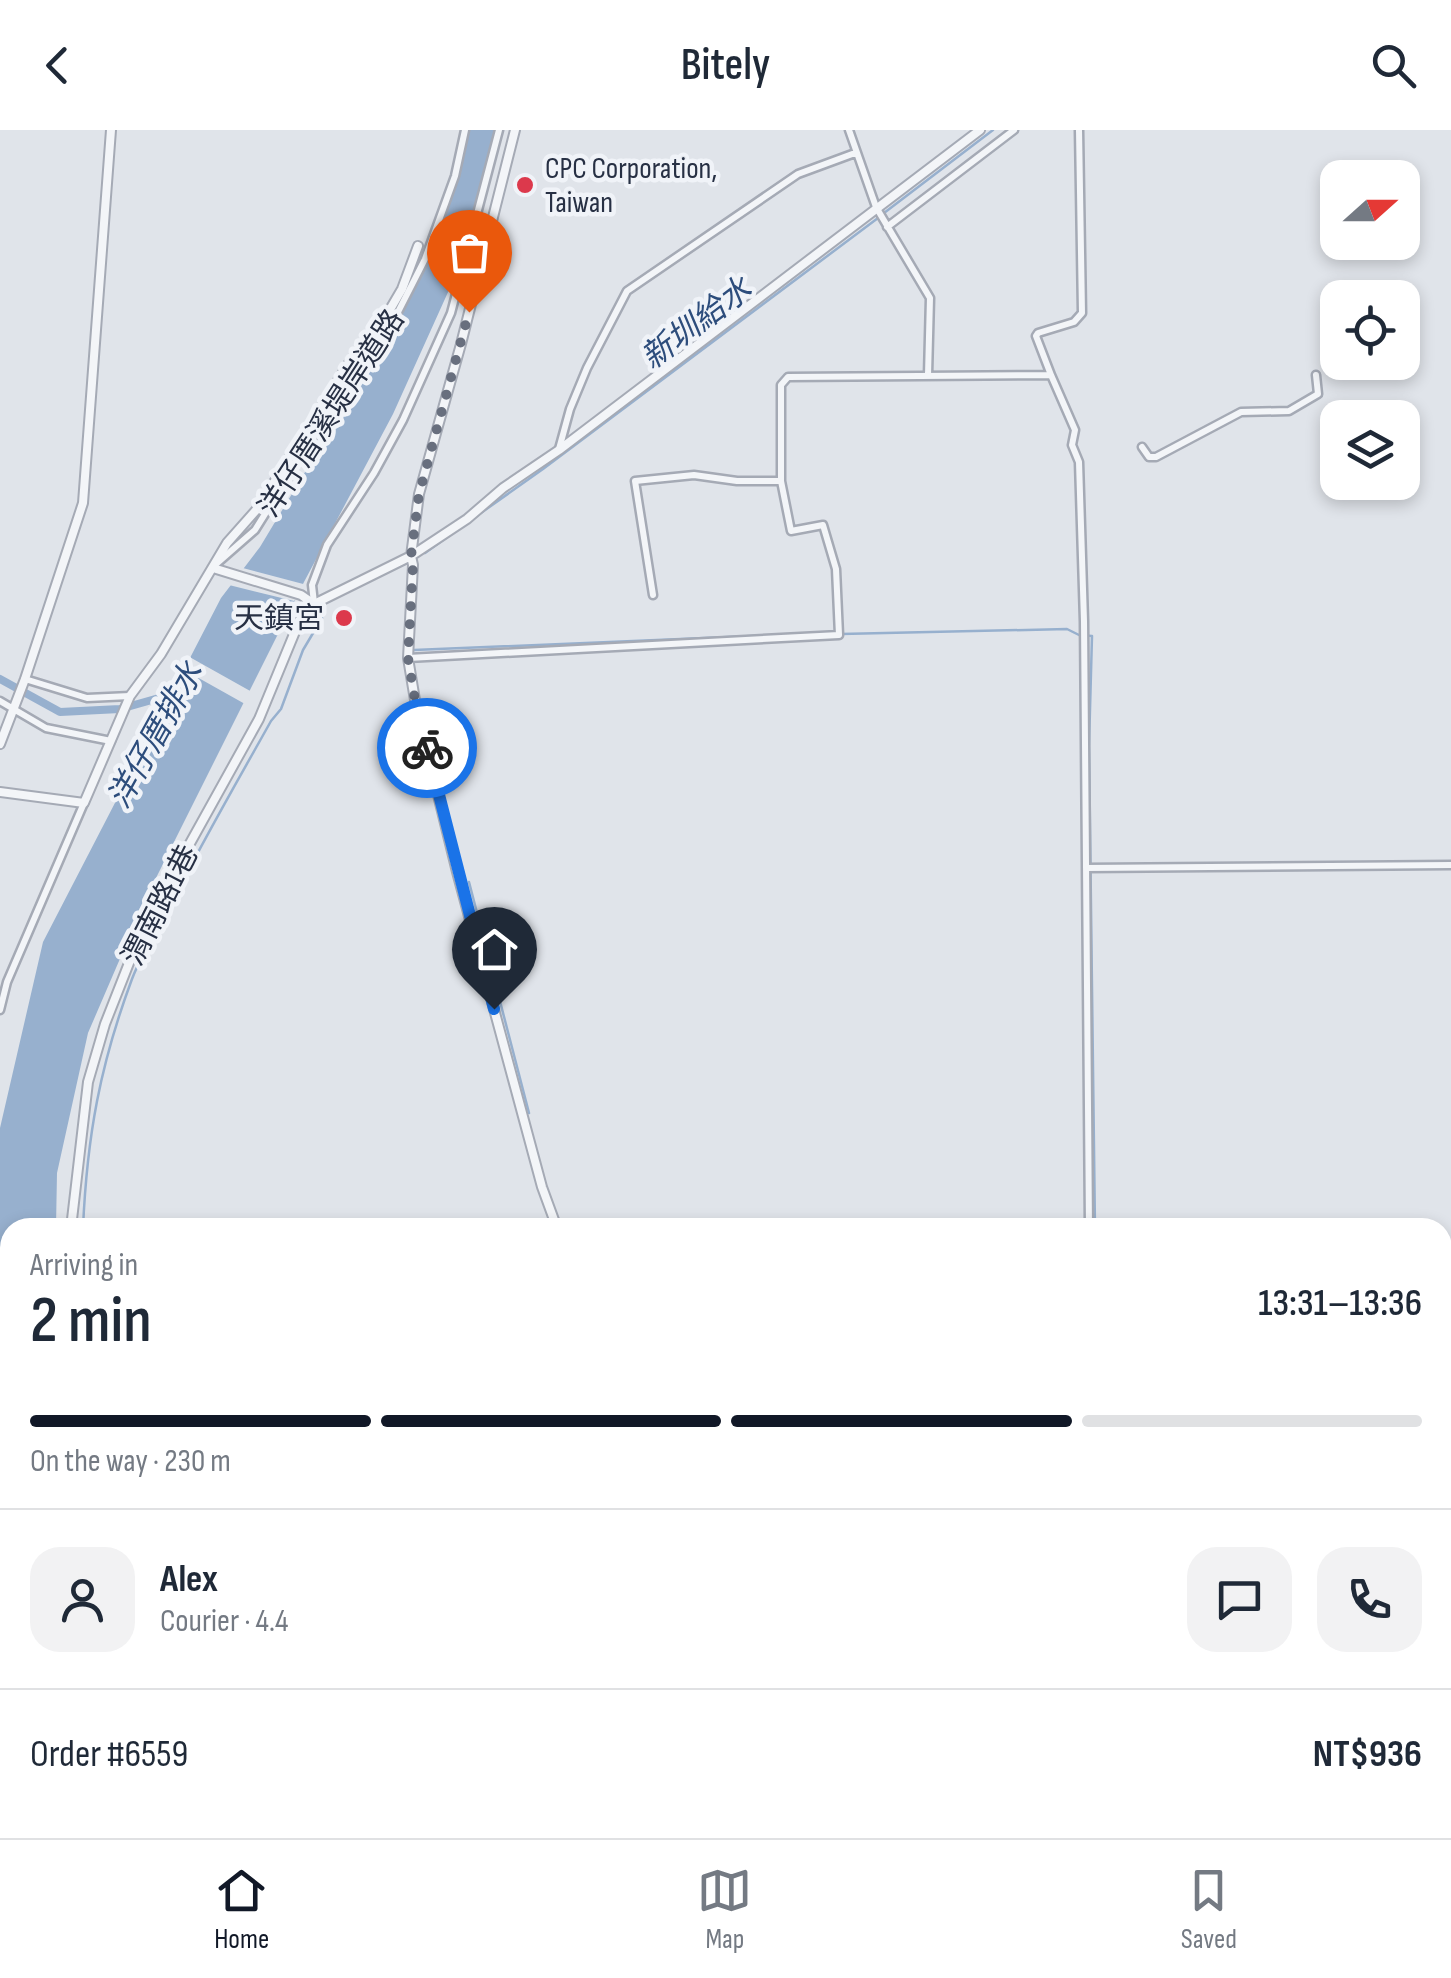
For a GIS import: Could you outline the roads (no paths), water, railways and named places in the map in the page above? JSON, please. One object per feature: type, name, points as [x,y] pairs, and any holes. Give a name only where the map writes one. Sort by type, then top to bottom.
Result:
[{"type":"street","points":[[0,744],[83,502],[111,130]]},
{"type":"street","name":"洋仔厝溪堤岸道路","points":[[213,568],[255,530],[350,378],[397,314],[425,259],[455,176],[465,130]]},
{"type":"street","name":"洋仔厝溪堤岸道路","points":[[314,604],[312,585],[327,545],[374,474],[403,420],[451,313],[499,130]]},
{"type":"street","points":[[515,130],[419,494],[408,658],[457,872],[532,1154],[554,1218]]},
{"type":"street","points":[[848,130],[877,209],[930,298],[928,375]]},
{"type":"street","points":[[213,568],[301,596],[314,604],[412,560],[980,130]]},
{"type":"street","points":[[885,224],[1014,130]]},
{"type":"street","points":[[1079,130],[1082,313],[1074,322],[1036,336],[1075,430],[1072,445],[1079,462],[1089,1218]]},
{"type":"street","points":[[559,450],[587,368],[628,290],[798,174],[855,153]]},
{"type":"street","points":[[0,1010],[8,982],[130,696],[161,654],[228,543],[258,508],[351,360],[385,318],[402,289],[418,246]]},
{"type":"street","points":[[1142,447],[1149,457],[1156,457],[1241,412],[1290,411],[1318,394],[1316,374]]},
{"type":"street","points":[[408,658],[839,635],[836,569],[823,525],[791,531],[781,481],[780,384],[788,377],[1051,376]]},
{"type":"street","points":[[653,595],[635,481],[694,474],[736,481],[781,481]]},
{"type":"street","name":"渭南路1巷","points":[[73,1218],[88,1082],[125,972],[163,892],[259,719],[299,622],[314,604]]},
{"type":"street","points":[[24,681],[88,698],[130,696]]},
{"type":"street","points":[[0,701],[46,728],[113,737]]},
{"type":"street","points":[[0,792],[84,802]]},
{"type":"street","points":[[1086,868],[1451,864]]},
{"type":"water","name":"洋仔厝排水","points":[[463,130],[497,130],[458,270],[393,414],[147,896],[88,1033],[57,1173],[56,1218],[0,1218],[0,1128],[43,942],[221,598],[260,547],[400,314],[456,177]]},
{"type":"waterway","name":"新圳給水","points":[[884,213],[993,130]]},
{"type":"waterway","name":"新圳給水","points":[[471,520],[878,218]]},
{"type":"waterway","name":"新圳給水","points":[[425,553],[460,528]]},
{"type":"waterway","points":[[84,1218],[97,1101],[111,1041],[132,979],[220,812],[281,709],[303,650],[322,618]]},
{"type":"waterway","points":[[841,634],[1067,629],[1092,636],[1089,746],[1095,1218]]},
{"type":"waterway","points":[[414,650],[778,635]]},
{"type":"waterway","name":"洋仔厝排水","points":[[0,679],[60,712],[120,709],[180,692]]},
{"type":"waterway","points":[[469,882],[529,1113]]},
{"type":"place","name":"CPC Corporation, Taiwan","points":[[525,185]]},
{"type":"place","name":"天鎮宮","points":[[344,618]]}]
